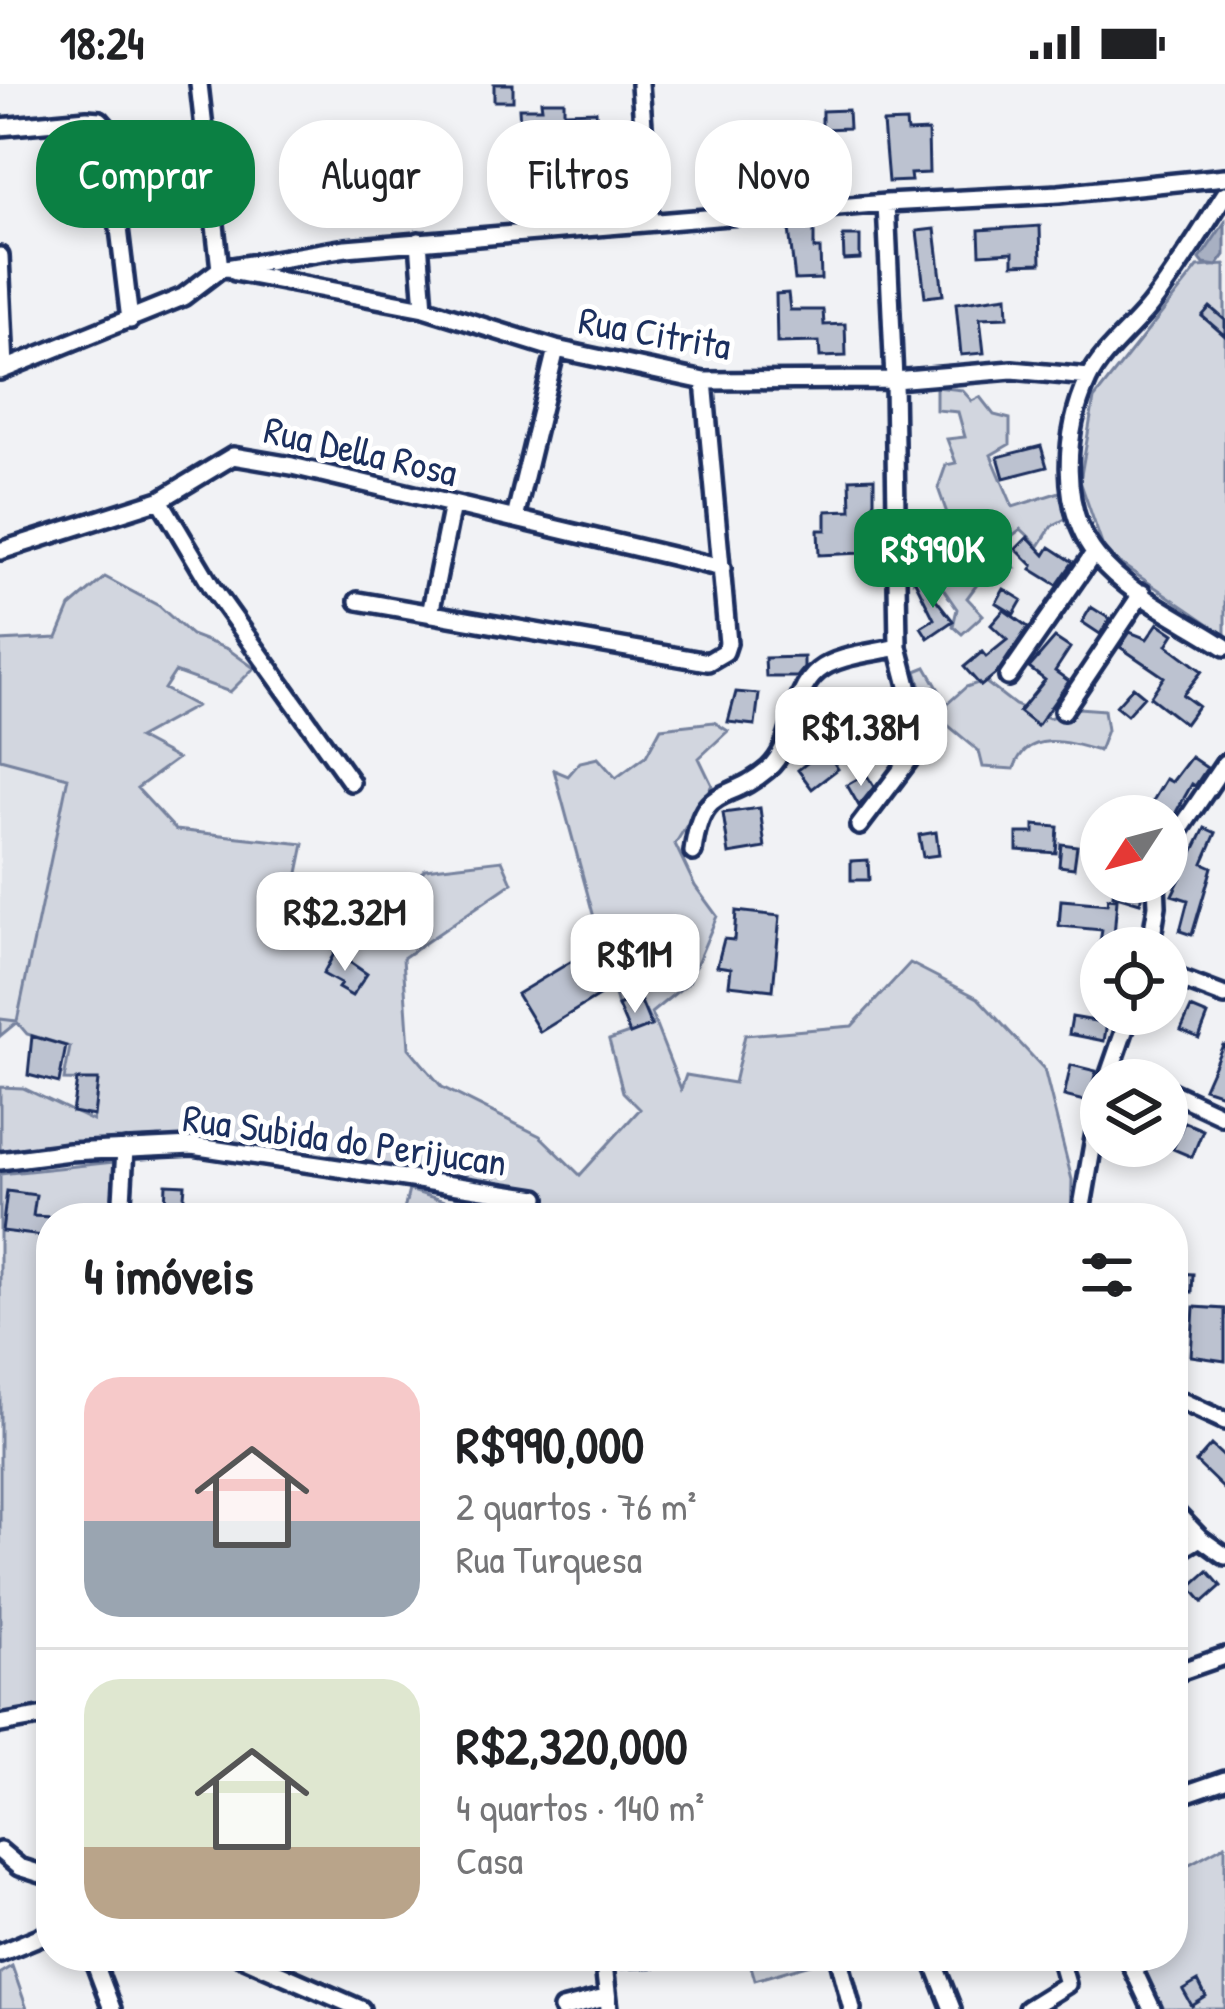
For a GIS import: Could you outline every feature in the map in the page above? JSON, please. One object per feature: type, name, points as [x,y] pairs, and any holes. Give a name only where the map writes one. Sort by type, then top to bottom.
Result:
[{"type":"street","points":[[199,84],[220,269]]},
{"type":"street","points":[[640,84],[643,120]]},
{"type":"street","points":[[0,127],[100,121],[107,128],[130,320]]},
{"type":"street","points":[[671,220],[1059,194],[1225,177]]},
{"type":"street","points":[[1225,194],[1152,304],[1089,377],[1069,443],[1068,476],[1094,553],[1142,593],[1225,647]]},
{"type":"street","points":[[859,826],[918,744],[920,732],[898,647],[886,203]]},
{"type":"street","points":[[0,256],[3,369],[183,297],[220,269],[346,248],[577,228]]},
{"type":"street","points":[[418,241],[424,308]]},
{"type":"street","name":"Rua Citrita","points":[[220,269],[424,308],[556,349],[704,381],[894,380],[1012,370],[1089,377]]},
{"type":"street","points":[[515,518],[556,349]]},
{"type":"street","points":[[358,601],[708,662],[725,652],[728,644],[704,381]]},
{"type":"street","name":"Rua Della Rosa","points":[[0,551],[160,500],[233,456],[722,568]]},
{"type":"street","points":[[160,500],[213,589],[351,782]]},
{"type":"street","points":[[430,614],[452,505]]},
{"type":"street","points":[[1008,676],[1094,553]]},
{"type":"street","points":[[1063,711],[1142,593]]},
{"type":"street","points":[[693,852],[703,810],[716,797],[767,770],[778,756],[807,682],[818,671],[830,663],[898,647]]},
{"type":"street","points":[[1188,818],[1225,763]]},
{"type":"street","points":[[1188,982],[1225,996]]},
{"type":"street","points":[[1188,1100],[1225,1117]]},
{"type":"street","name":"Rua Subida do Perijucan","points":[[0,1161],[192,1145],[537,1198]]},
{"type":"street","points":[[122,1203],[125,1149]]},
{"type":"street","points":[[1083,1203],[1089,1167]]},
{"type":"street","points":[[1188,1404],[1225,1421]]},
{"type":"street","points":[[1188,1526],[1225,1556]]},
{"type":"street","points":[[1188,1545],[1200,1538]]},
{"type":"street","points":[[1188,1669],[1225,1656]]},
{"type":"street","points":[[0,1724],[36,1718]]},
{"type":"street","points":[[1188,1793],[1225,1780]]},
{"type":"street","points":[[0,1851],[19,1867],[36,1872]]},
{"type":"street","points":[[0,1953],[36,1938]]},
{"type":"street","points":[[98,1971],[112,2009]]},
{"type":"street","points":[[274,1971],[361,2009]]},
{"type":"street","points":[[562,2009],[607,2003],[604,1971]]},
{"type":"street","points":[[842,1971],[852,2009]]},
{"type":"street","points":[[937,1971],[952,2009]]},
{"type":"street","points":[[1027,2009],[1067,1984],[1063,1971]]},
{"type":"street","points":[[1133,1971],[1152,2009]]},
{"type":"shaded area","points":[[1225,265],[1225,635],[1105,553],[1080,481],[1094,399],[1198,267]]},
{"type":"shaded area","points":[[936,387],[962,390],[972,401],[980,397],[994,415],[1010,419],[1010,444],[991,455],[1013,507],[1063,491],[1071,516],[1052,526],[1039,546],[1021,529],[1013,535],[1005,552],[1015,568],[987,571],[967,598],[983,615],[962,634],[953,626],[957,609],[937,580],[914,581],[923,565],[920,556],[909,553],[913,535],[935,538],[954,533],[938,488],[946,465],[956,463],[947,439],[965,437],[958,412],[936,410]]},
{"type":"shaded area","points":[[105,577],[159,606],[191,635],[228,649],[254,668],[230,692],[175,672],[164,689],[196,706],[138,738],[177,759],[137,788],[176,830],[304,844],[298,873],[379,920],[425,869],[502,860],[512,883],[403,958],[409,1048],[442,1087],[540,1136],[580,1175],[640,1109],[623,1092],[609,1040],[652,1025],[639,998],[618,1006],[554,770],[568,776],[580,762],[598,758],[616,778],[646,756],[661,728],[714,722],[728,731],[699,758],[712,785],[675,844],[695,886],[717,916],[689,982],[651,1013],[681,1089],[686,1075],[734,1083],[745,1035],[852,1026],[910,963],[978,998],[1044,1069],[1072,1180],[1071,1203],[519,1203],[498,1183],[192,1146],[0,1154],[0,1087],[23,1088],[93,1121],[98,1081],[64,1080],[70,1047],[27,1034],[17,1022],[0,1036],[0,1019],[17,1021],[68,777],[0,759],[0,641],[57,638],[70,607]]},
{"type":"shaded area","points":[[926,667],[947,704],[966,687],[984,681],[1015,705],[1049,718],[1078,708],[1104,710],[1107,730],[1099,751],[1074,744],[1038,743],[1020,756],[1014,769],[983,767],[979,751],[927,708],[916,671]]},
{"type":"shaded area","points":[[0,755],[68,777],[17,1022],[0,1020]]},
{"type":"shaded area","points":[[114,1162],[112,1203],[36,1203],[36,1710],[0,1715],[0,1174]]},
{"type":"shaded area","points":[[409,1190],[451,1203],[406,1203]]},
{"type":"shaded area","points":[[1225,1845],[1225,2009],[1164,2009],[1144,1971],[1188,1971],[1188,1865]]},
{"type":"shaded area","points":[[12,1966],[27,2009],[0,2009],[0,1973]]},
{"type":"shaded area","points":[[752,1971],[786,1971],[755,1980]]},
{"type":"water","points":[[1225,222],[1225,255],[1217,266],[1204,264],[1200,259]]},
{"type":"building","points":[[494,84],[513,84],[513,101],[494,101]]},
{"type":"building","points":[[541,101],[564,101],[564,112],[596,111],[596,120],[520,120],[519,108],[542,108]]},
{"type":"building","points":[[848,110],[849,120],[822,120],[822,111]]},
{"type":"building","points":[[906,122],[907,132],[928,131],[929,173],[910,174],[911,181],[888,182],[883,123]]},
{"type":"building","points":[[1040,226],[1041,263],[1013,264],[1013,252],[980,254],[979,230]]},
{"type":"building","points":[[789,229],[814,229],[821,279],[795,280]]},
{"type":"building","points":[[935,229],[943,295],[925,297],[917,231]]},
{"type":"building","points":[[843,236],[860,236],[860,259],[844,260]]},
{"type":"building","points":[[788,293],[790,310],[823,310],[824,325],[845,324],[846,356],[820,357],[819,342],[777,343],[776,294]]},
{"type":"building","points":[[1007,296],[1008,317],[980,318],[984,353],[961,355],[956,303]]},
{"type":"building","points":[[1210,307],[1225,320],[1225,336],[1202,316]]},
{"type":"building","points":[[1041,446],[1047,467],[1004,478],[998,457]]},
{"type":"building","points":[[874,478],[874,528],[884,528],[885,552],[819,555],[818,530],[826,530],[826,511],[851,510],[850,479]]},
{"type":"building","points":[[954,516],[956,533],[928,537],[926,519]]},
{"type":"building","points":[[1028,537],[1045,555],[1050,547],[1073,562],[1057,585],[1031,569],[1016,549]]},
{"type":"building","points":[[917,575],[953,621],[928,638],[921,627],[934,619],[913,577]]},
{"type":"building","points":[[1004,589],[1022,600],[1014,614],[996,603]]},
{"type":"building","points":[[1091,607],[1110,619],[1100,634],[1082,622]]},
{"type":"building","points":[[1004,610],[1028,627],[997,673],[981,686],[964,667],[1007,640],[991,625]]},
{"type":"building","points":[[1158,623],[1174,634],[1167,645],[1202,671],[1183,695],[1198,706],[1185,724],[1150,697],[1164,677],[1120,647],[1130,632],[1147,639]]},
{"type":"building","points":[[1055,638],[1070,648],[1055,671],[1069,681],[1037,726],[1019,712],[1045,680],[1029,668]]},
{"type":"building","points":[[804,657],[804,668],[797,677],[766,677],[765,658]]},
{"type":"building","points":[[1133,687],[1144,696],[1127,715],[1116,706]]},
{"type":"building","points":[[736,692],[759,694],[755,725],[728,722]]},
{"type":"building","points":[[874,706],[878,717],[857,726],[852,714]]},
{"type":"building","points":[[848,731],[859,746],[834,763],[838,769],[812,789],[798,770]]},
{"type":"building","points":[[1191,757],[1207,768],[1186,795],[1156,795],[1166,779],[1172,782]]},
{"type":"building","points":[[866,774],[874,787],[859,806],[847,785]]},
{"type":"building","points":[[760,808],[765,848],[729,854],[723,813]]},
{"type":"building","points":[[1034,825],[1058,827],[1056,853],[1017,850],[1017,833],[1034,833]]},
{"type":"building","points":[[1205,828],[1216,833],[1203,863],[1212,867],[1192,935],[1188,927],[1181,927],[1188,903],[1188,863]]},
{"type":"building","points":[[936,832],[939,855],[923,857],[919,835]]},
{"type":"building","points":[[1061,844],[1077,846],[1074,868],[1059,866]]},
{"type":"building","points":[[868,860],[869,880],[851,880],[851,861]]},
{"type":"building","points":[[1061,900],[1117,903],[1115,927],[1059,926]]},
{"type":"building","points":[[736,911],[780,916],[773,990],[729,985],[731,968],[717,966],[724,939],[734,940]]},
{"type":"building","points":[[335,952],[367,974],[352,996],[323,974]]},
{"type":"building","points":[[582,955],[605,992],[540,1032],[517,994]]},
{"type":"building","points":[[639,997],[651,1026],[630,1034],[618,1006]]},
{"type":"building","points":[[1191,1008],[1208,1015],[1199,1038],[1188,1033]]},
{"type":"building","points":[[1072,1017],[1080,1018],[1080,1035],[1105,1035],[1104,1041],[1069,1034]]},
{"type":"building","points":[[32,1036],[66,1046],[59,1083],[28,1075]]},
{"type":"building","points":[[1225,1045],[1225,1095],[1204,1088]]},
{"type":"building","points":[[1071,1065],[1080,1067],[1080,1100],[1064,1096]]},
{"type":"building","points":[[77,1080],[98,1080],[94,1116],[72,1112]]},
{"type":"building","points":[[1188,1124],[1203,1130],[1192,1157],[1188,1155]]},
{"type":"building","points":[[166,1184],[185,1185],[183,1203],[165,1203]]},
{"type":"building","points":[[7,1191],[36,1195],[36,1235],[2,1231]]},
{"type":"building","points":[[1194,1307],[1225,1309],[1225,1361],[1191,1356]]},
{"type":"building","points":[[1211,1445],[1225,1458],[1225,1490],[1196,1462]]},
{"type":"building","points":[[1208,1571],[1221,1586],[1203,1602],[1190,1587]]},
{"type":"building","points":[[1198,1981],[1206,1997],[1192,2006],[1183,1990]]}]
